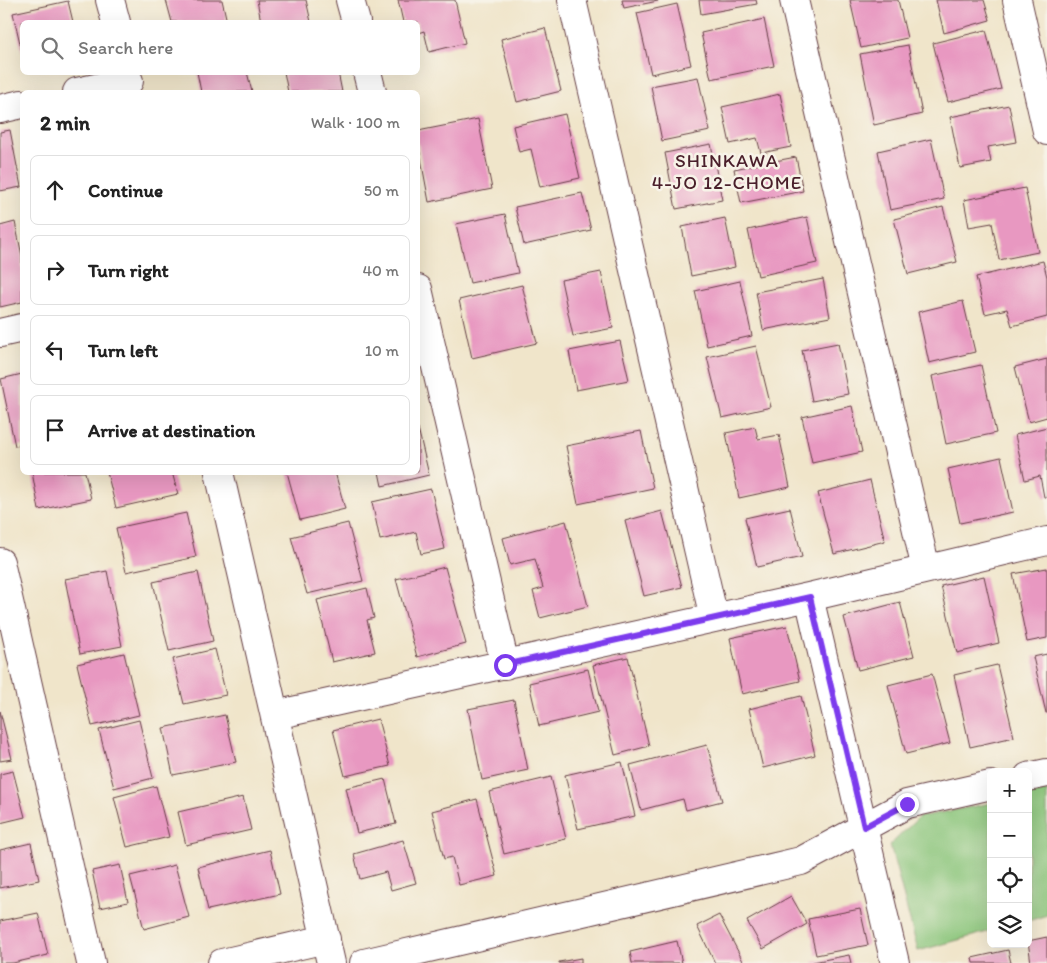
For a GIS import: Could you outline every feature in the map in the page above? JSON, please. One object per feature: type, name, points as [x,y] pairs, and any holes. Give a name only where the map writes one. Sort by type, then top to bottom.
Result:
[{"type":"street","points":[[110,0],[115,20]]},
{"type":"street","points":[[350,0],[355,20]]},
{"type":"street","points":[[572,0],[714,618]]},
{"type":"street","points":[[794,0],[926,569]]},
{"type":"street","points":[[1017,0],[1047,131]]},
{"type":"street","points":[[368,75],[372,90]]},
{"type":"street","points":[[87,90],[129,82]]},
{"type":"street","points":[[0,109],[20,104]]},
{"type":"street","points":[[420,298],[505,665]]},
{"type":"street","points":[[0,332],[20,328]]},
{"type":"street","points":[[220,475],[329,951],[222,963]]},
{"type":"street","points":[[275,715],[810,597],[1047,541]]},
{"type":"street","points":[[0,562],[91,963]]},
{"type":"street","points":[[810,597],[895,963]]},
{"type":"street","points":[[1032,776],[1047,773]]},
{"type":"street","points":[[364,963],[801,861],[907,804],[987,787]]},
{"type":"green space","points":[[1047,791],[1047,915],[1032,920],[1032,813],[1032,794]]},
{"type":"green space","points":[[987,804],[987,932],[918,951],[890,845],[919,817]]},
{"type":"building","points":[[166,0],[222,0],[227,20],[171,20]]},
{"type":"building","points":[[257,0],[306,0],[311,20],[261,20]]},
{"type":"building","points":[[398,0],[455,0],[465,43],[429,52],[424,31],[420,32],[420,20],[403,20]]},
{"type":"building","points":[[622,0],[658,0],[658,1],[624,8]]},
{"type":"building","points":[[699,0],[756,0],[757,4],[701,14]]},
{"type":"building","points":[[850,0],[898,0],[907,38],[861,48]]},
{"type":"building","points":[[936,0],[984,0],[990,20],[944,33]]},
{"type":"building","points":[[68,1],[73,20],[20,20],[20,43],[13,13]]},
{"type":"building","points":[[677,4],[691,65],[651,74],[637,13]]},
{"type":"building","points":[[764,19],[774,66],[711,79],[701,33]]},
{"type":"building","points":[[545,28],[561,91],[517,102],[501,39]]},
{"type":"building","points":[[986,30],[1001,89],[948,102],[933,43]]},
{"type":"building","points":[[908,45],[922,114],[874,125],[860,54]]},
{"type":"building","points":[[198,75],[248,75],[252,90],[201,90]]},
{"type":"building","points":[[285,75],[339,75],[342,90],[288,90]]},
{"type":"building","points":[[698,77],[710,131],[662,141],[651,86]]},
{"type":"building","points":[[780,94],[791,147],[761,153],[757,138],[730,144],[722,107]]},
{"type":"building","points":[[1009,105],[1016,142],[988,147],[991,162],[960,168],[950,117]]},
{"type":"building","points":[[565,114],[580,178],[540,187],[531,149],[519,152],[513,126]]},
{"type":"building","points":[[478,119],[492,189],[429,202],[420,154],[420,131]]},
{"type":"building","points":[[10,130],[20,187],[0,191],[0,132]]},
{"type":"building","points":[[931,139],[944,199],[890,210],[878,151]]},
{"type":"building","points":[[711,144],[722,200],[676,209],[665,153]]},
{"type":"building","points":[[796,157],[803,191],[741,203],[734,169]]},
{"type":"building","points":[[1025,188],[1038,252],[999,260],[992,223],[969,227],[964,200]]},
{"type":"building","points":[[582,193],[591,230],[524,245],[515,207]]},
{"type":"building","points":[[943,207],[957,262],[908,274],[894,219]]},
{"type":"building","points":[[505,214],[518,273],[470,283],[456,224]]},
{"type":"building","points":[[807,217],[817,263],[758,276],[748,230]]},
{"type":"building","points":[[725,218],[735,267],[691,276],[682,227]]},
{"type":"building","points":[[15,222],[20,246],[20,302],[0,307],[0,226]]},
{"type":"building","points":[[1043,261],[1047,277],[1047,317],[1012,326],[1007,309],[985,314],[976,277]]},
{"type":"building","points":[[601,272],[613,328],[573,336],[561,280]]},
{"type":"building","points":[[823,279],[830,317],[763,330],[756,292]]},
{"type":"building","points":[[740,281],[752,336],[707,346],[695,291]]},
{"type":"building","points":[[522,285],[537,343],[472,358],[459,300]]},
{"type":"building","points":[[963,301],[975,352],[929,363],[918,312]]},
{"type":"building","points":[[620,341],[629,380],[576,390],[569,351]]},
{"type":"building","points":[[838,343],[848,394],[812,401],[802,350]]},
{"type":"building","points":[[756,346],[771,407],[722,418],[707,357]]},
{"type":"building","points":[[1047,359],[1047,417],[1029,422],[1015,367]]},
{"type":"building","points":[[981,365],[996,433],[946,444],[932,376]]},
{"type":"building","points":[[20,374],[20,445],[15,446],[1,379]]},
{"type":"building","points":[[852,406],[862,452],[812,463],[802,417]]},
{"type":"building","points":[[755,427],[758,439],[779,435],[790,487],[739,498],[726,433]]},
{"type":"building","points":[[1047,427],[1047,497],[1044,497],[1040,476],[1025,480],[1015,435]]},
{"type":"building","points":[[641,431],[653,488],[578,504],[566,446]]},
{"type":"building","points":[[420,437],[429,475],[382,486],[380,475],[420,475]]},
{"type":"building","points":[[1001,457],[1013,512],[960,523],[948,469]]},
{"type":"building","points":[[33,475],[86,475],[91,499],[39,510]]},
{"type":"building","points":[[108,475],[173,475],[178,494],[116,508]]},
{"type":"building","points":[[288,475],[336,475],[345,509],[300,520]]},
{"type":"building","points":[[870,480],[885,541],[834,554],[818,493]]},
{"type":"building","points":[[431,489],[445,549],[421,554],[416,532],[380,540],[372,502]]},
{"type":"building","points":[[790,508],[802,557],[757,567],[745,518]]},
{"type":"building","points":[[662,511],[682,587],[644,596],[625,521]]},
{"type":"building","points":[[186,513],[196,557],[126,572],[116,528]]},
{"type":"building","points":[[566,521],[588,606],[540,618],[533,591],[543,588],[535,559],[510,565],[503,538]]},
{"type":"building","points":[[348,523],[363,581],[307,594],[291,537]]},
{"type":"building","points":[[445,567],[466,644],[417,657],[396,579]]},
{"type":"building","points":[[1047,568],[1047,638],[1027,642],[1013,574]]},
{"type":"building","points":[[107,571],[122,646],[80,654],[65,579]]},
{"type":"building","points":[[198,572],[213,641],[169,651],[153,582]]},
{"type":"building","points":[[984,576],[999,643],[957,653],[941,586]]},
{"type":"building","points":[[367,588],[374,618],[367,620],[375,652],[332,662],[317,600]]},
{"type":"building","points":[[900,602],[914,656],[858,670],[844,617]]},
{"type":"building","points":[[787,626],[800,681],[742,694],[730,638]]},
{"type":"building","points":[[215,649],[226,695],[184,704],[173,659]]},
{"type":"building","points":[[124,653],[139,715],[92,726],[77,664]]},
{"type":"building","points":[[1047,654],[1047,713],[1046,713],[1033,657]]},
{"type":"building","points":[[628,657],[649,746],[615,755],[593,665]]},
{"type":"building","points":[[997,665],[1014,737],[970,747],[954,675]]},
{"type":"building","points":[[588,669],[598,712],[539,726],[529,683]]},
{"type":"building","points":[[932,674],[950,743],[906,754],[888,685]]},
{"type":"building","points":[[801,696],[815,755],[763,768],[749,709]]},
{"type":"building","points":[[514,700],[528,770],[482,780],[468,709]]},
{"type":"building","points":[[0,711],[12,759],[0,761]]},
{"type":"building","points":[[225,715],[236,762],[173,775],[163,728]]},
{"type":"building","points":[[378,719],[390,766],[345,776],[333,730]]},
{"type":"building","points":[[139,720],[153,778],[114,788],[99,730]]},
{"type":"building","points":[[707,745],[722,801],[686,810],[683,799],[641,810],[630,765]]},
{"type":"building","points":[[622,762],[635,816],[578,829],[565,775]]},
{"type":"building","points":[[13,771],[25,817],[0,823],[0,774]]},
{"type":"building","points":[[551,777],[566,839],[504,854],[489,792]]},
{"type":"building","points":[[385,779],[396,824],[357,833],[346,788]]},
{"type":"building","points":[[156,786],[169,837],[127,847],[114,797]]},
{"type":"building","points":[[243,797],[251,830],[186,845],[178,812]]},
{"type":"building","points":[[477,799],[497,876],[459,885],[452,857],[444,859],[432,811]]},
{"type":"building","points":[[403,840],[416,883],[391,890],[386,872],[360,879],[354,854]]},
{"type":"building","points":[[31,843],[39,880],[0,888],[0,850]]},
{"type":"building","points":[[270,850],[280,894],[208,910],[198,867]]},
{"type":"building","points":[[120,865],[128,902],[100,908],[92,871]]},
{"type":"building","points":[[175,865],[189,917],[144,929],[130,876]]},
{"type":"building","points":[[791,896],[807,924],[763,949],[747,921]]},
{"type":"building","points":[[860,909],[868,945],[816,955],[808,919]]},
{"type":"building","points":[[38,913],[48,955],[13,963],[0,963],[0,921]]},
{"type":"building","points":[[719,915],[744,963],[715,963],[697,926]]},
{"type":"building","points":[[1047,937],[1047,963],[1031,963],[1029,948],[1032,948],[1032,940]]},
{"type":"building","points":[[677,941],[682,963],[632,963],[630,952]]},
{"type":"building","points":[[1008,950],[1011,963],[973,963],[972,958]]},
{"type":"building","points":[[849,955],[851,963],[813,963],[813,962]]},
{"type":"building","points":[[581,958],[581,963],[559,963],[559,962]]},
{"type":"district","name":"SHINKAWA 4-JO 12-CHOME","points":[[727,171]]},
{"type":"route","points":[[505,665],[810,597],[864,827],[907,804]]}]
